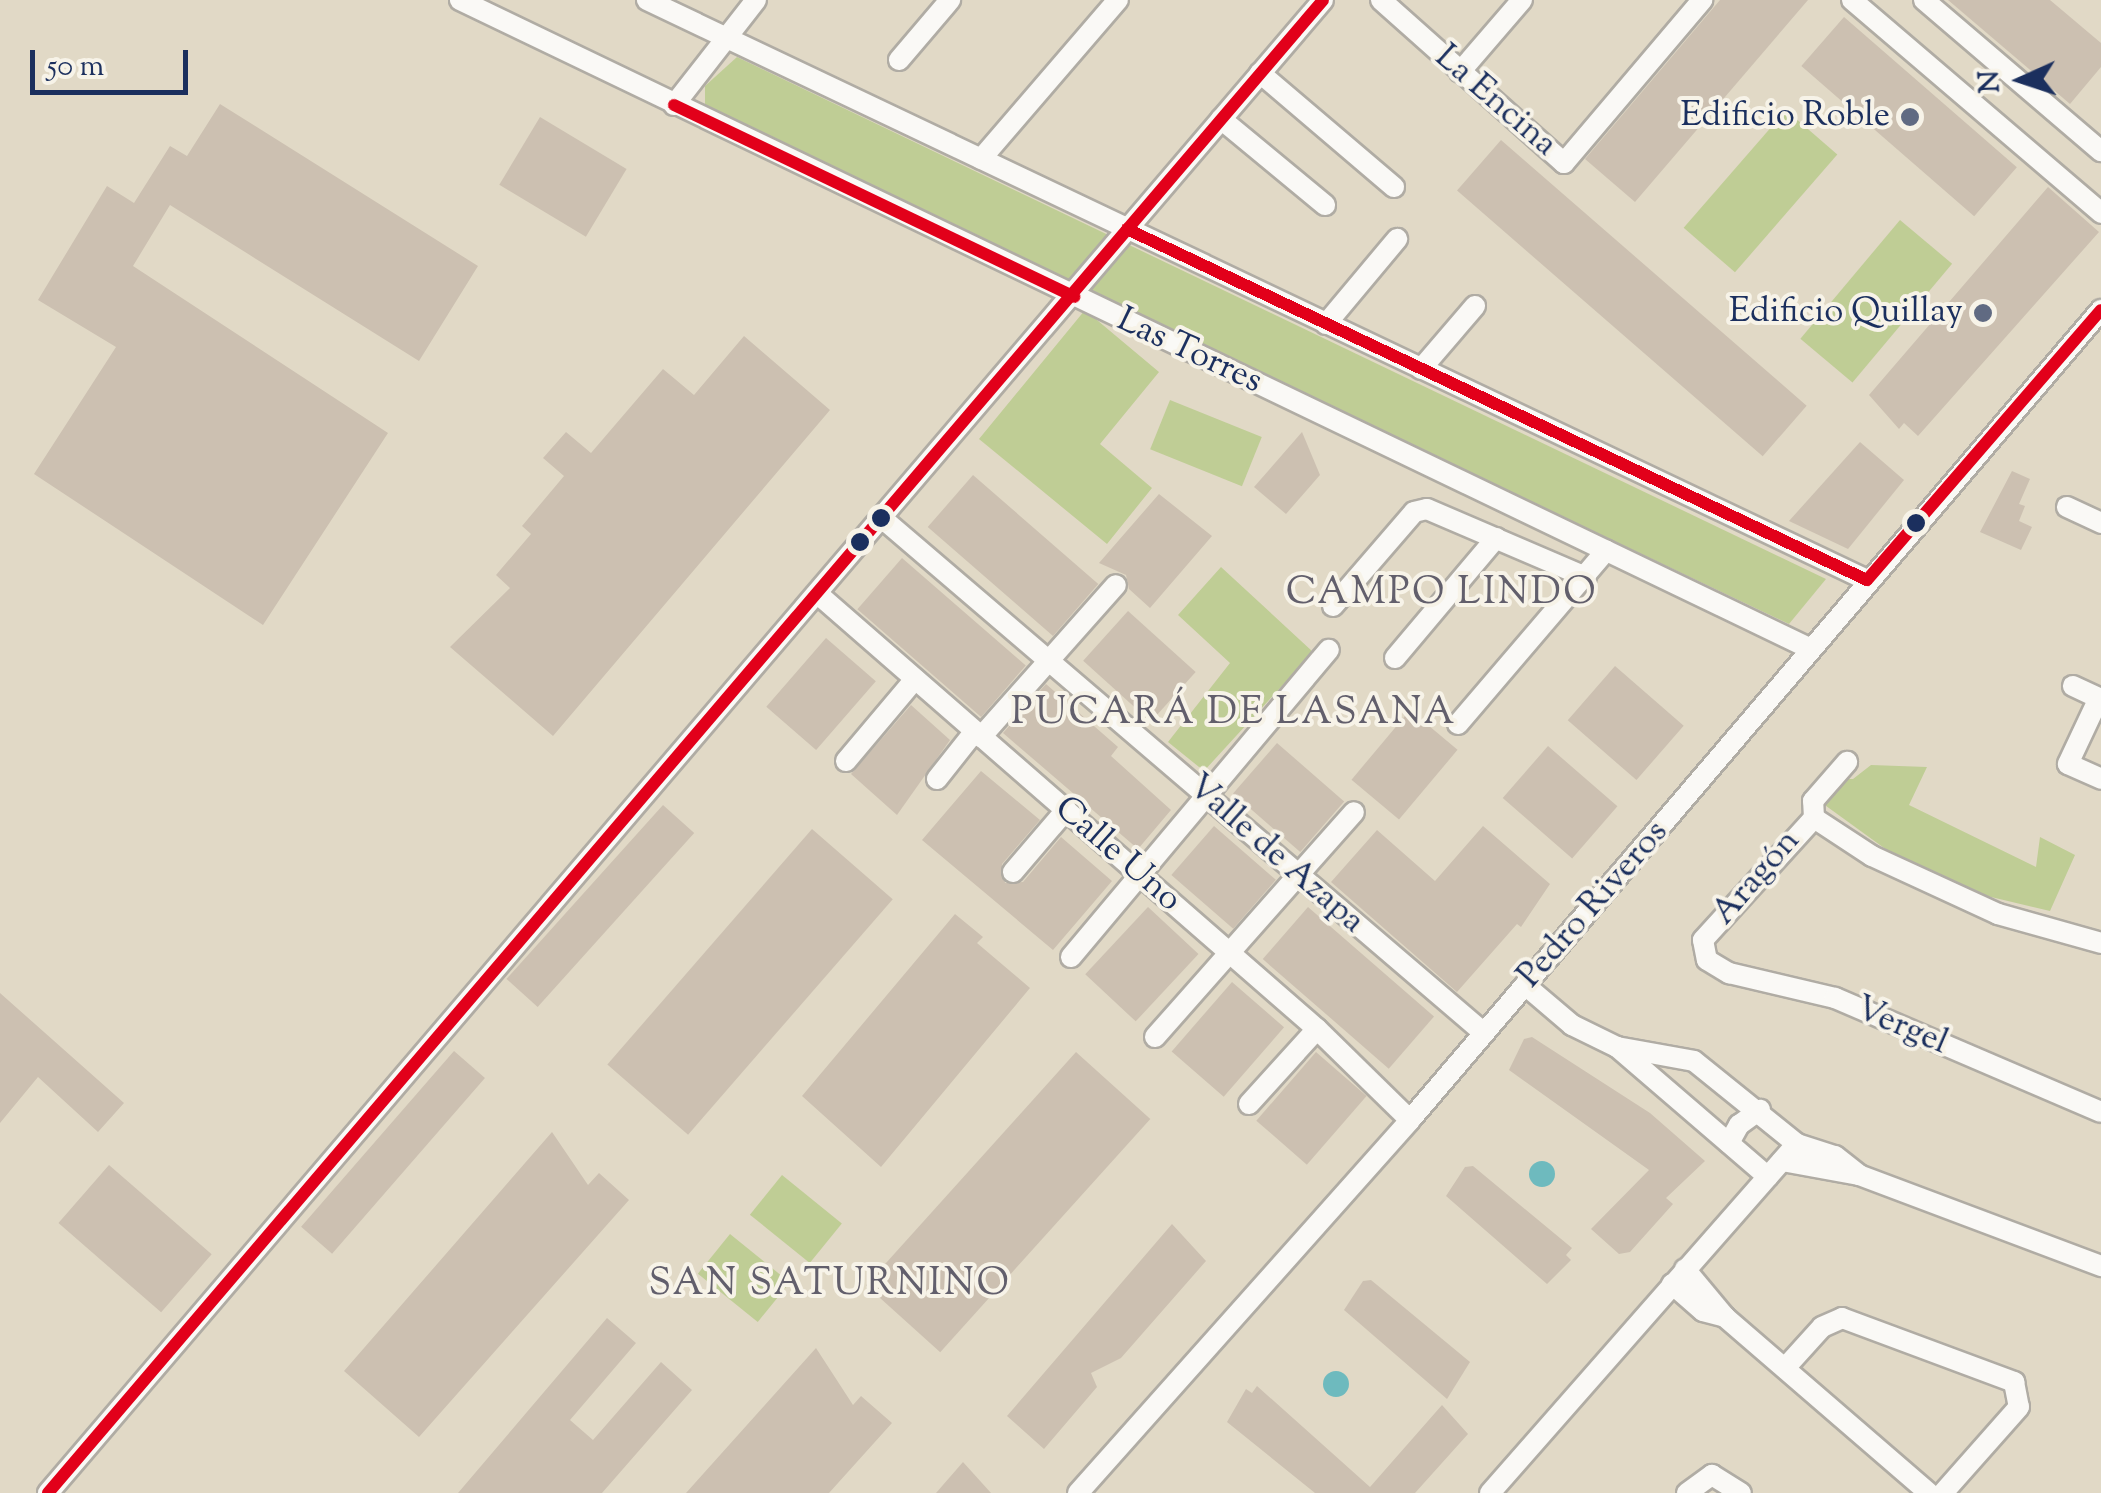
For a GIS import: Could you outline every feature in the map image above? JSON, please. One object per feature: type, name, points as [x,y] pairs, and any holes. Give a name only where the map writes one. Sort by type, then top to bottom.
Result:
[{"type":"street","name":"Las Torres","points":[[460,0],[1812,650]]},
{"type":"street","points":[[646,0],[1867,580]]},
{"type":"street","points":[[674,105],[756,0]]},
{"type":"street","points":[[981,160],[1118,0]]},
{"type":"street","points":[[48,1493],[884,520],[1323,0]]},
{"type":"street","name":"La Encina","points":[[1381,0],[1564,163],[1702,0]]},
{"type":"street","points":[[1460,72],[1522,0]]},
{"type":"street","points":[[1852,0],[2101,213]]},
{"type":"street","points":[[1924,0],[2101,151]]},
{"type":"street","points":[[899,60],[947,1]]},
{"type":"street","points":[[1260,73],[1394,188]]},
{"type":"street","points":[[1221,119],[1325,205]]},
{"type":"street","points":[[1326,324],[1396,239]]},
{"type":"street","points":[[1421,369],[1475,306]]},
{"type":"street","name":"Pedro Riveros","points":[[1078,1493],[1410,1120],[2101,310]]},
{"type":"street","points":[[2067,507],[2101,523]]},
{"type":"street","points":[[1333,606],[1414,512],[1427,509],[1586,577]]},
{"type":"street","name":"Valle de Azapa","points":[[884,520],[1484,1033]]},
{"type":"street","points":[[1395,658],[1496,538]]},
{"type":"street","points":[[1458,724],[1606,551]]},
{"type":"street","points":[[937,778],[1116,585]]},
{"type":"street","name":"Calle Uno","points":[[819,595],[1317,1029],[1410,1120]]},
{"type":"street","points":[[1071,957],[1330,650]]},
{"type":"street","points":[[846,760],[915,679]]},
{"type":"street","points":[[2073,686],[2100,699],[2068,764],[2101,779]]},
{"type":"street","name":"Aragón","points":[[1702,951],[1703,940],[1814,818],[1813,801],[1846,762]]},
{"type":"street","points":[[1013,872],[1066,810]]},
{"type":"street","points":[[1155,1037],[1354,812]]},
{"type":"street","points":[[1814,818],[1872,856],[1998,914],[2101,943]]},
{"type":"street","name":"Vergel","points":[[1702,951],[1729,974],[1835,998],[2098,1104]]},
{"type":"street","points":[[1525,986],[1572,1026],[1617,1047],[1694,1061],[1760,1110],[1797,1144],[1835,1156],[1860,1175]]},
{"type":"street","points":[[1249,1104],[1317,1029]]},
{"type":"street","points":[[1617,1047],[1768,1177]]},
{"type":"street","points":[[1729,1143],[1738,1125],[1760,1110]]},
{"type":"street","points":[[1490,1493],[1797,1144]]},
{"type":"street","points":[[1782,1161],[1860,1175],[2101,1266]]},
{"type":"street","points":[[1678,1276],[1703,1311],[1726,1317],[1929,1493]]},
{"type":"street","points":[[1786,1368],[1822,1327],[1842,1318],[2009,1378],[2020,1393],[2019,1407],[1944,1493]]},
{"type":"street","points":[[1687,1493],[1712,1476],[1740,1493]]},
{"type":"green space","points":[[737,57],[1826,579],[1789,624],[705,110],[705,86]]},
{"type":"green space","points":[[1786,110],[1837,155],[1735,272],[1684,228]]},
{"type":"green space","points":[[1900,220],[1952,264],[1852,382],[1800,339]]},
{"type":"green space","points":[[1085,310],[1159,372],[1100,444],[1152,488],[1107,544],[979,439]]},
{"type":"green space","points":[[1170,400],[1262,437],[1242,486],[1150,449]]},
{"type":"green space","points":[[1221,567],[1313,652],[1204,771],[1168,742],[1230,663],[1178,615]]},
{"type":"green space","points":[[1871,765],[1927,767],[1909,805],[2036,867],[2040,837],[2075,855],[2050,911],[1966,891],[1891,853],[1822,803],[1841,779],[1853,779]]},
{"type":"green space","points":[[782,1175],[842,1223],[810,1263],[750,1215]]},
{"type":"green space","points":[[730,1234],[790,1282],[758,1322],[698,1274]]},
{"type":"water","points":[[1542,1161],[1551,1165],[1555,1174],[1551,1183],[1542,1187],[1533,1183],[1529,1174],[1533,1165]]},
{"type":"water","points":[[1336,1371],[1345,1375],[1349,1384],[1345,1393],[1336,1397],[1327,1393],[1323,1384],[1327,1375]]},
{"type":"building","points":[[1720,0],[1808,0],[1635,202],[1585,159]]},
{"type":"building","points":[[1948,0],[2050,0],[2101,43],[2101,67],[2070,104]]},
{"type":"building","name":"Edificio Roble","points":[[1844,17],[2017,167],[1974,216],[1801,66]]},
{"type":"building","points":[[220,104],[478,266],[419,361],[170,205],[133,266],[388,433],[263,625],[34,474],[116,347],[38,300],[107,186],[134,203],[170,146],[187,156]]},
{"type":"building","points":[[540,117],[627,169],[586,237],[499,185]]},
{"type":"building","points":[[1501,140],[1807,406],[1763,456],[1457,191]]},
{"type":"building","name":"Edificio Quillay","points":[[2048,187],[2099,232],[1918,436],[1904,423],[1899,429],[1869,395]]},
{"type":"building","points":[[744,336],[830,410],[553,736],[450,647],[510,588],[496,575],[531,534],[522,526],[564,476],[543,458],[566,432],[591,453],[663,369],[694,395]]},
{"type":"building","points":[[1302,432],[1320,475],[1286,514],[1254,487]]},
{"type":"building","points":[[1860,442],[1904,480],[1848,549],[1789,521]]},
{"type":"building","points":[[2012,471],[2030,479],[2019,504],[2025,506],[2019,521],[2032,527],[2021,550],[1980,532]]},
{"type":"building","points":[[973,475],[1098,584],[1053,636],[928,527]]},
{"type":"building","points":[[1159,494],[1212,536],[1150,608],[1129,589],[1126,575],[1099,563]]},
{"type":"building","points":[[902,558],[1026,666],[981,717],[857,609]]},
{"type":"building","points":[[1128,611],[1196,672],[1151,722],[1083,661]]},
{"type":"building","points":[[826,638],[876,681],[816,750],[766,707]]},
{"type":"building","points":[[1615,666],[1684,726],[1636,780],[1568,720]]},
{"type":"building","points":[[1046,684],[1118,747],[1111,756],[1171,810],[1138,849],[1003,733]]},
{"type":"building","points":[[911,705],[950,740],[897,815],[851,774]]},
{"type":"building","points":[[1410,710],[1457,750],[1399,820],[1352,780]]},
{"type":"building","points":[[1277,743],[1344,801],[1300,852],[1233,794]]},
{"type":"building","points":[[1548,746],[1617,806],[1572,858],[1503,798]]},
{"type":"building","points":[[981,771],[1040,820],[1002,864],[1005,883],[1023,882],[1061,837],[1112,881],[1053,950],[922,840]]},
{"type":"building","points":[[663,805],[694,833],[538,1007],[506,979]]},
{"type":"building","points":[[1214,826],[1276,880],[1233,929],[1171,875]]},
{"type":"building","points":[[1483,826],[1550,884],[1521,927],[1517,924],[1457,992],[1331,882],[1377,830],[1435,881]]},
{"type":"building","points":[[812,829],[893,899],[688,1135],[607,1064]]},
{"type":"building","points":[[1148,907],[1198,954],[1136,1021],[1085,974]]},
{"type":"building","points":[[1308,907],[1434,1017],[1389,1069],[1263,959]]},
{"type":"building","points":[[955,914],[983,937],[977,943],[1030,988],[881,1167],[802,1096]]},
{"type":"building","points":[[1232,982],[1284,1027],[1224,1097],[1172,1051]]},
{"type":"building","points":[[0,993],[124,1103],[98,1132],[38,1077],[0,1123]]},
{"type":"building","points":[[1532,1037],[1650,1113],[1705,1161],[1666,1198],[1673,1204],[1630,1252],[1619,1254],[1591,1229],[1649,1170],[1509,1070],[1524,1039]]},
{"type":"building","points":[[454,1051],[485,1078],[332,1254],[301,1227]]},
{"type":"building","points":[[1076,1052],[1150,1119],[940,1352],[866,1285]]},
{"type":"building","points":[[1316,1052],[1367,1096],[1307,1165],[1256,1121]]},
{"type":"building","points":[[552,1132],[588,1185],[599,1173],[629,1200],[419,1437],[344,1371]]},
{"type":"building","points":[[109,1165],[212,1254],[161,1312],[58,1223]]},
{"type":"building","points":[[1473,1166],[1572,1248],[1566,1255],[1571,1260],[1547,1284],[1446,1196],[1465,1167]]},
{"type":"building","points":[[1172,1224],[1206,1261],[1121,1358],[1091,1373],[1097,1387],[1044,1449],[1007,1416]]},
{"type":"building","points":[[1371,1280],[1470,1362],[1447,1399],[1344,1310],[1363,1281]]},
{"type":"building","points":[[607,1318],[636,1343],[570,1420],[593,1440],[661,1362],[692,1390],[602,1493],[458,1493]]},
{"type":"building","points":[[816,1348],[853,1405],[861,1396],[892,1423],[829,1493],[686,1493]]},
{"type":"building","points":[[1257,1386],[1370,1487],[1442,1405],[1468,1434],[1415,1493],[1315,1493],[1227,1422],[1246,1389],[1252,1393]]},
{"type":"building","points":[[963,1462],[991,1493],[936,1493]]},
{"type":"transit line","points":[[48,1493],[1323,0]]},
{"type":"transit line","points":[[674,105],[1074,297]]},
{"type":"transit line","points":[[1127,229],[1867,580],[2101,310]]},
{"type":"place","name":"Edificio Roble","points":[[1910,117]]},
{"type":"place","name":"Edificio Quillay","points":[[1983,313]]},
{"type":"district","name":"CAMPO LINDO","points":[[1442,595]]},
{"type":"district","name":"PUCARÁ DE LASANA","points":[[1234,715]]},
{"type":"district","name":"SAN SATURNINO","points":[[830,1286]]}]
